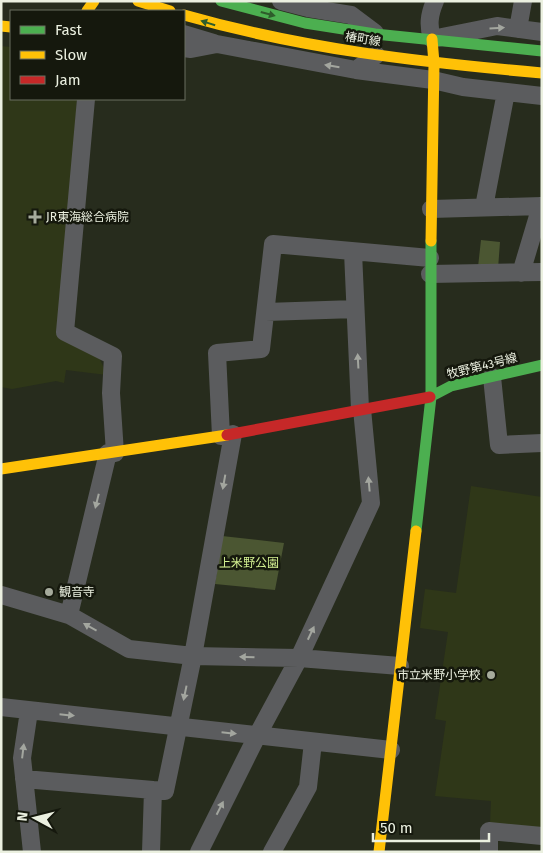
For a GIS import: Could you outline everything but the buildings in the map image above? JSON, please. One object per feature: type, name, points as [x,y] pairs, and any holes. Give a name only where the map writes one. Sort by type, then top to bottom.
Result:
[{"type":"street","points":[[138,1],[162,10]]},
{"type":"street","name":"椿町線","points":[[221,1],[305,23],[375,34],[542,51]]},
{"type":"street","points":[[280,1],[351,15],[375,34]]},
{"type":"street","points":[[379,852],[431,396],[430,266],[433,72],[432,39],[428,27],[430,13],[435,1]]},
{"type":"street","points":[[518,29],[523,1]]},
{"type":"street","name":"椿町線","points":[[185,15],[224,28],[293,42],[376,55],[433,72],[542,73]]},
{"type":"street","points":[[432,39],[497,26],[542,32]]},
{"type":"street","points":[[185,34],[217,44],[356,70],[433,72],[463,87],[542,96]]},
{"type":"street","points":[[185,48],[191,49],[217,44]]},
{"type":"street","points":[[356,70],[376,55]]},
{"type":"street","points":[[484,207],[506,92]]},
{"type":"street","points":[[69,616],[112,453],[111,393],[114,356],[65,332],[86,100]]},
{"type":"street","points":[[431,210],[541,206],[521,273]]},
{"type":"street","points":[[24,779],[165,791],[193,656],[227,435],[217,353],[261,349],[274,244],[354,252],[430,266],[521,273],[542,272]]},
{"type":"street","points":[[198,852],[299,658],[371,503],[361,409],[355,309],[354,252]]},
{"type":"street","points":[[266,312],[355,309]]},
{"type":"street","name":"牧野第43号線","points":[[1,469],[227,435],[431,396],[451,386],[542,365]]},
{"type":"street","points":[[492,377],[499,445],[542,443]]},
{"type":"street","points":[[1,595],[69,616],[129,648],[193,656],[299,658],[400,666]]},
{"type":"street","points":[[1,708],[391,750]]},
{"type":"street","points":[[29,711],[22,758],[32,852]]},
{"type":"street","points":[[272,852],[308,787],[313,742]]},
{"type":"street","points":[[151,852],[152,790]]},
{"type":"street","points":[[489,852],[489,831],[542,836]]},
{"type":"shaded area","name":"JR東海総合病院","points":[[1,46],[10,47],[10,100],[77,100],[61,335],[98,355],[107,375],[66,370],[64,383],[56,381],[12,389],[1,387]]},
{"type":"shaded area","name":"市立米野小学校","points":[[471,486],[542,497],[542,829],[490,824],[491,801],[435,796],[446,721],[435,719],[448,632],[420,628],[425,589],[456,593]]},
{"type":"green space","points":[[481,240],[500,242],[498,269],[478,267]]},
{"type":"green space","name":"上米野公園","points":[[222,536],[284,543],[275,590],[215,584]]},
{"type":"traffic: fast","points":[[221,1],[305,23],[375,34],[542,51]]},
{"type":"traffic: fast","points":[[416,531],[431,397],[431,241]]},
{"type":"traffic: fast","points":[[430,397],[451,386],[542,365]]},
{"type":"traffic: slow","points":[[88,10],[94,1]]},
{"type":"traffic: slow","points":[[138,1],[167,10]]},
{"type":"traffic: slow","points":[[185,15],[273,37],[362,53],[542,73]]},
{"type":"traffic: slow","points":[[1,26],[10,27]]},
{"type":"traffic: slow","points":[[431,241],[434,63],[432,39]]},
{"type":"traffic: slow","points":[[1,469],[227,435]]},
{"type":"traffic: slow","points":[[379,852],[416,531]]},
{"type":"traffic: jam","points":[[227,435],[430,397]]},
{"type":"place","name":"JR東海総合病院","points":[[35,217]]},
{"type":"place","name":"観音寺","points":[[49,592]]},
{"type":"place","name":"市立米野小学校","points":[[491,675]]}]
